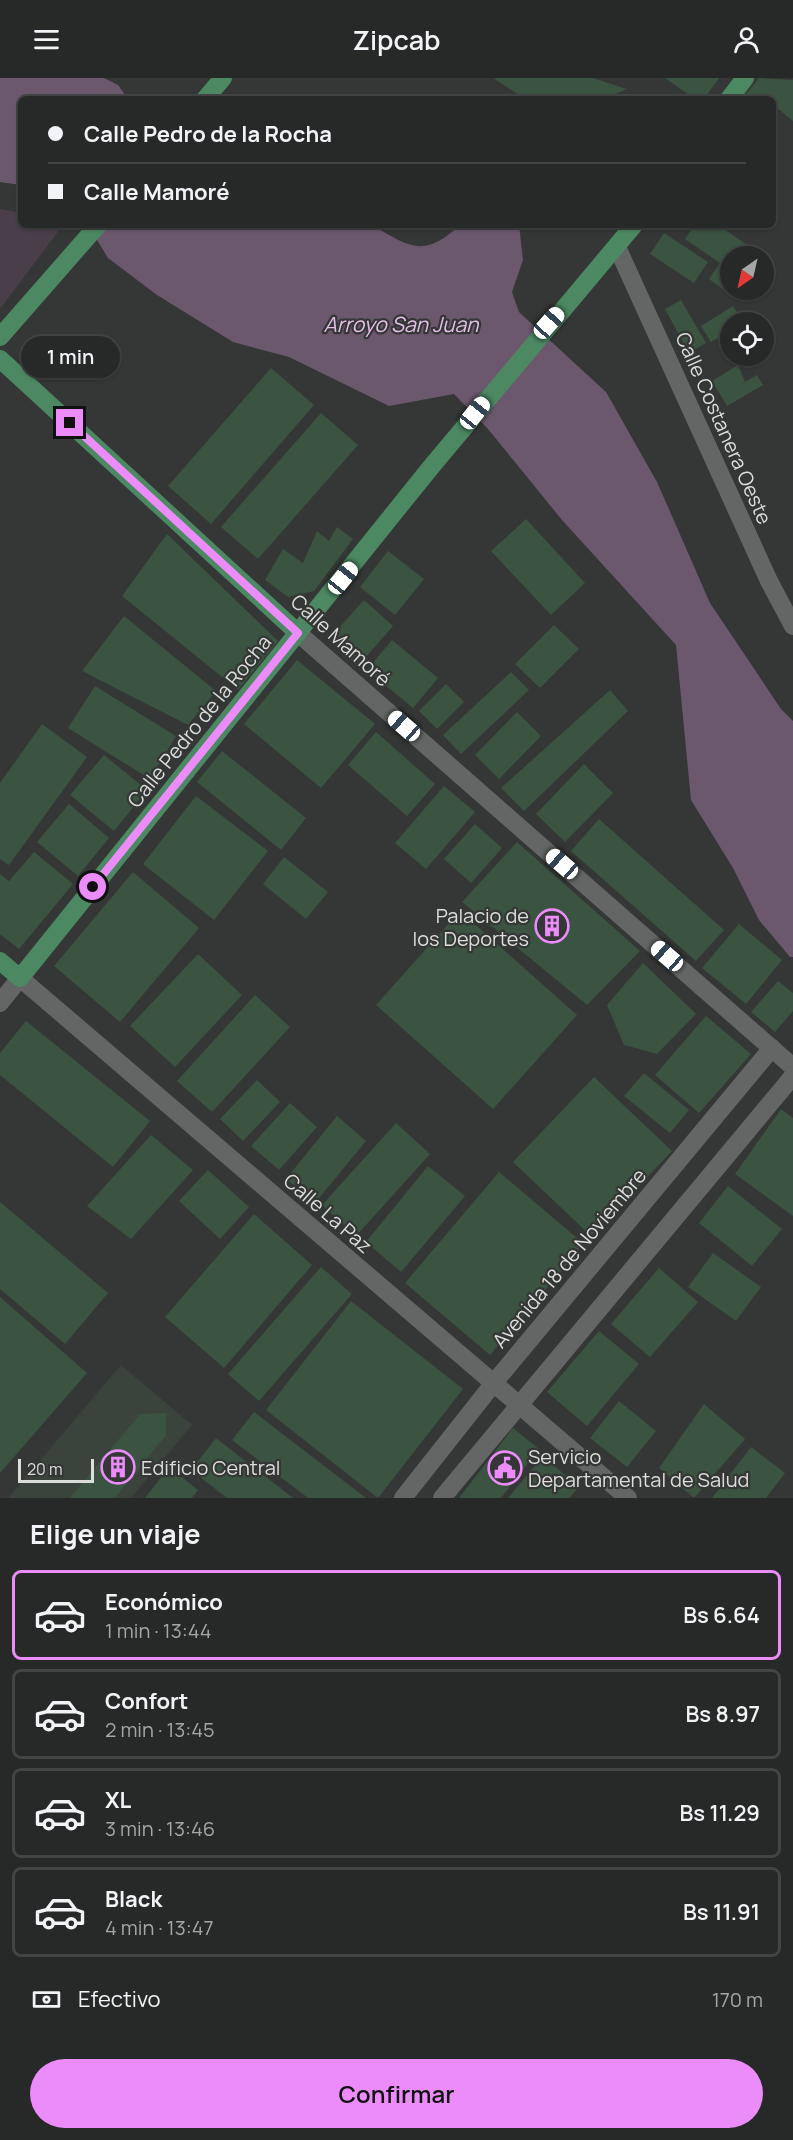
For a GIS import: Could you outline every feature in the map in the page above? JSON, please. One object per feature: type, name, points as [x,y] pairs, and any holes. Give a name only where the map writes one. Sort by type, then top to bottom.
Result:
[{"type":"main road","points":[[208,96],[223,78]]},
{"type":"main road","points":[[731,96],[745,78]]},
{"type":"main road","points":[[0,337],[95,228]]},
{"type":"main road","name":"Calle Pedro de la Rocha","points":[[20,978],[431,467],[549,323],[632,228]]},
{"type":"main road","name":"Calle Mamoré","points":[[0,359],[298,633]]},
{"type":"main road","name":"Calle La Paz","points":[[0,961],[20,978]]},
{"type":"street","name":"Calle Costanera Oeste","points":[[617,247],[769,581],[793,626]]},
{"type":"street","name":"Calle Mamoré","points":[[298,633],[793,1067]]},
{"type":"street","name":"Calle Pedro de la Rocha","points":[[0,1003],[20,978]]},
{"type":"street","name":"Calle La Paz","points":[[20,978],[628,1498]]},
{"type":"street","name":"Avenida 18 de Noviembre","points":[[403,1498],[493,1384],[772,1048]]},
{"type":"street","points":[[442,1498],[793,1076]]},
{"type":"shaded area","points":[[0,209],[18,212],[18,228],[61,228],[0,309]]},
{"type":"shaded area","points":[[121,1365],[192,1425],[131,1498],[8,1498]]},
{"type":"water","points":[[0,78],[104,78],[118,85],[126,96],[18,96],[18,185],[0,182]]},
{"type":"water","name":"Arroyo San Juan","points":[[90,228],[377,228],[407,244],[426,246],[447,236],[456,228],[519,228],[523,260],[512,292],[519,312],[606,392],[657,482],[710,603],[781,709],[793,721],[793,957],[790,957],[759,920],[733,868],[691,800],[676,645],[562,520],[488,429],[454,394],[389,406],[289,357],[233,342],[157,295],[108,258]]},
{"type":"building","points":[[493,78],[593,78],[627,89],[612,96],[520,96]]},
{"type":"building","points":[[665,78],[719,78],[706,96],[691,96]]},
{"type":"building","points":[[759,78],[793,80],[793,121],[776,109],[776,96],[744,96]]},
{"type":"building","points":[[693,228],[722,228],[749,246],[720,246],[720,263],[685,239]]},
{"type":"building","points":[[664,233],[708,262],[694,283],[650,254]]},
{"type":"building","points":[[720,263],[720,287],[709,279]]},
{"type":"building","points":[[681,300],[706,343],[689,353],[665,309]]},
{"type":"building","points":[[733,306],[737,312],[723,312]]},
{"type":"building","points":[[720,314],[720,337],[711,342],[701,326]]},
{"type":"building","points":[[738,366],[745,382],[757,375],[763,385],[727,406],[712,381]]},
{"type":"building","points":[[271,368],[314,405],[211,524],[168,486]]},
{"type":"building","points":[[321,413],[358,445],[258,559],[221,527]]},
{"type":"building","points":[[526,519],[585,583],[551,615],[491,551]]},
{"type":"building","points":[[337,527],[353,539],[314,591],[288,597],[265,580],[283,549],[303,563],[317,531],[329,541]]},
{"type":"building","points":[[167,534],[278,641],[238,690],[122,596]]},
{"type":"building","points":[[388,551],[424,579],[395,615],[360,587]]},
{"type":"building","points":[[364,600],[393,626],[358,666],[328,640]]},
{"type":"building","points":[[124,616],[216,691],[188,725],[82,671]]},
{"type":"building","points":[[554,625],[579,649],[540,688],[515,664]]},
{"type":"building","points":[[392,640],[438,678],[413,708],[367,670]]},
{"type":"building","points":[[297,660],[375,724],[321,788],[244,724]]},
{"type":"building","points":[[511,672],[529,690],[461,754],[443,735]]},
{"type":"building","points":[[446,684],[464,702],[437,729],[419,711]]},
{"type":"building","points":[[95,686],[176,736],[150,779],[68,728]]},
{"type":"building","points":[[610,690],[628,711],[524,811],[501,788]]},
{"type":"building","points":[[517,712],[541,736],[499,779],[475,755]]},
{"type":"building","points":[[42,724],[87,757],[9,865],[0,859],[0,783]]},
{"type":"building","points":[[376,732],[435,784],[407,816],[348,765]]},
{"type":"building","points":[[222,751],[306,818],[281,850],[197,782]]},
{"type":"building","points":[[104,755],[147,790],[114,831],[70,795]]},
{"type":"building","points":[[584,764],[613,793],[565,842],[536,814]]},
{"type":"building","points":[[444,786],[475,812],[426,869],[395,843]]},
{"type":"building","points":[[196,796],[268,851],[214,920],[143,864]]},
{"type":"building","points":[[69,804],[109,838],[78,876],[37,842]]},
{"type":"building","points":[[599,819],[724,930],[696,961],[571,851]]},
{"type":"building","points":[[475,824],[502,848],[471,883],[444,859]]},
{"type":"building","name":"Palacio de los Deportes","points":[[517,842],[640,951],[587,1005],[462,902]]},
{"type":"building","points":[[34,852],[73,884],[19,949],[0,934],[0,874],[9,881]]},
{"type":"building","points":[[284,857],[328,892],[306,919],[263,884]]},
{"type":"building","points":[[133,872],[199,928],[120,1022],[54,966]]},
{"type":"building","points":[[460,911],[577,1015],[493,1109],[376,1005]]},
{"type":"building","points":[[739,924],[782,960],[746,1004],[702,968]]},
{"type":"building","points":[[198,954],[242,995],[175,1067],[130,1026]]},
{"type":"building","points":[[643,963],[696,1014],[657,1054],[624,1045],[607,1005]]},
{"type":"building","points":[[778,981],[793,993],[793,1011],[775,1032],[751,1012]]},
{"type":"building","points":[[255,995],[290,1027],[212,1112],[177,1081]]},
{"type":"building","points":[[706,1016],[751,1054],[699,1113],[655,1075]]},
{"type":"building","points":[[26,1021],[150,1121],[113,1167],[0,1075],[0,1053]]},
{"type":"building","points":[[644,1073],[689,1110],[670,1133],[624,1096]]},
{"type":"building","points":[[594,1077],[672,1151],[591,1236],[513,1162]]},
{"type":"building","points":[[257,1080],[280,1102],[243,1141],[220,1119]]},
{"type":"building","points":[[290,1103],[317,1127],[279,1170],[251,1146]]},
{"type":"building","points":[[781,1109],[793,1118],[793,1216],[735,1174]]},
{"type":"building","points":[[337,1116],[366,1141],[315,1203],[286,1179]]},
{"type":"building","points":[[396,1123],[430,1154],[356,1236],[322,1205]]},
{"type":"building","points":[[151,1135],[193,1170],[131,1239],[87,1206]]},
{"type":"building","points":[[428,1166],[465,1196],[401,1272],[366,1242]]},
{"type":"building","points":[[208,1170],[249,1207],[220,1239],[179,1201]]},
{"type":"building","points":[[499,1172],[584,1244],[490,1355],[405,1283]]},
{"type":"building","points":[[728,1186],[782,1229],[752,1266],[699,1223]]},
{"type":"building","points":[[0,1202],[108,1293],[65,1344],[0,1289]]},
{"type":"building","points":[[254,1214],[312,1265],[224,1368],[165,1317]]},
{"type":"building","points":[[713,1253],[761,1287],[736,1321],[688,1287]]},
{"type":"building","points":[[321,1267],[352,1294],[259,1401],[228,1374]]},
{"type":"building","points":[[659,1268],[698,1302],[650,1357],[611,1324]]},
{"type":"building","points":[[0,1297],[87,1373],[0,1473]]},
{"type":"building","points":[[351,1301],[463,1389],[378,1498],[266,1410]]},
{"type":"building","points":[[599,1331],[639,1364],[587,1426],[547,1392]]},
{"type":"building","points":[[619,1401],[656,1431],[627,1467],[590,1438]]},
{"type":"building","points":[[704,1404],[745,1439],[694,1498],[659,1468]]},
{"type":"building","points":[[254,1412],[366,1498],[308,1498],[232,1440]]},
{"type":"building","name":"Edificio Central","points":[[166,1413],[166,1435],[115,1498],[70,1498],[140,1414]]},
{"type":"building","points":[[513,1428],[539,1449],[501,1498],[459,1498]]},
{"type":"building","points":[[216,1438],[293,1498],[227,1498],[191,1470]]},
{"type":"building","points":[[751,1447],[785,1473],[766,1498],[712,1498]]},
{"type":"building","points":[[543,1456],[579,1487],[569,1498],[508,1498]]},
{"type":"building","points":[[169,1467],[198,1490],[192,1498],[145,1498]]},
{"type":"place","name":"Palacio de los Deportes","points":[[552,926]]},
{"type":"place","name":"Edificio Central","points":[[118,1467]]},
{"type":"place","name":"Servicio Departamental de Salud","points":[[505,1468]]},
{"type":"route","points":[[70,423],[298,633],[93,887]]}]
